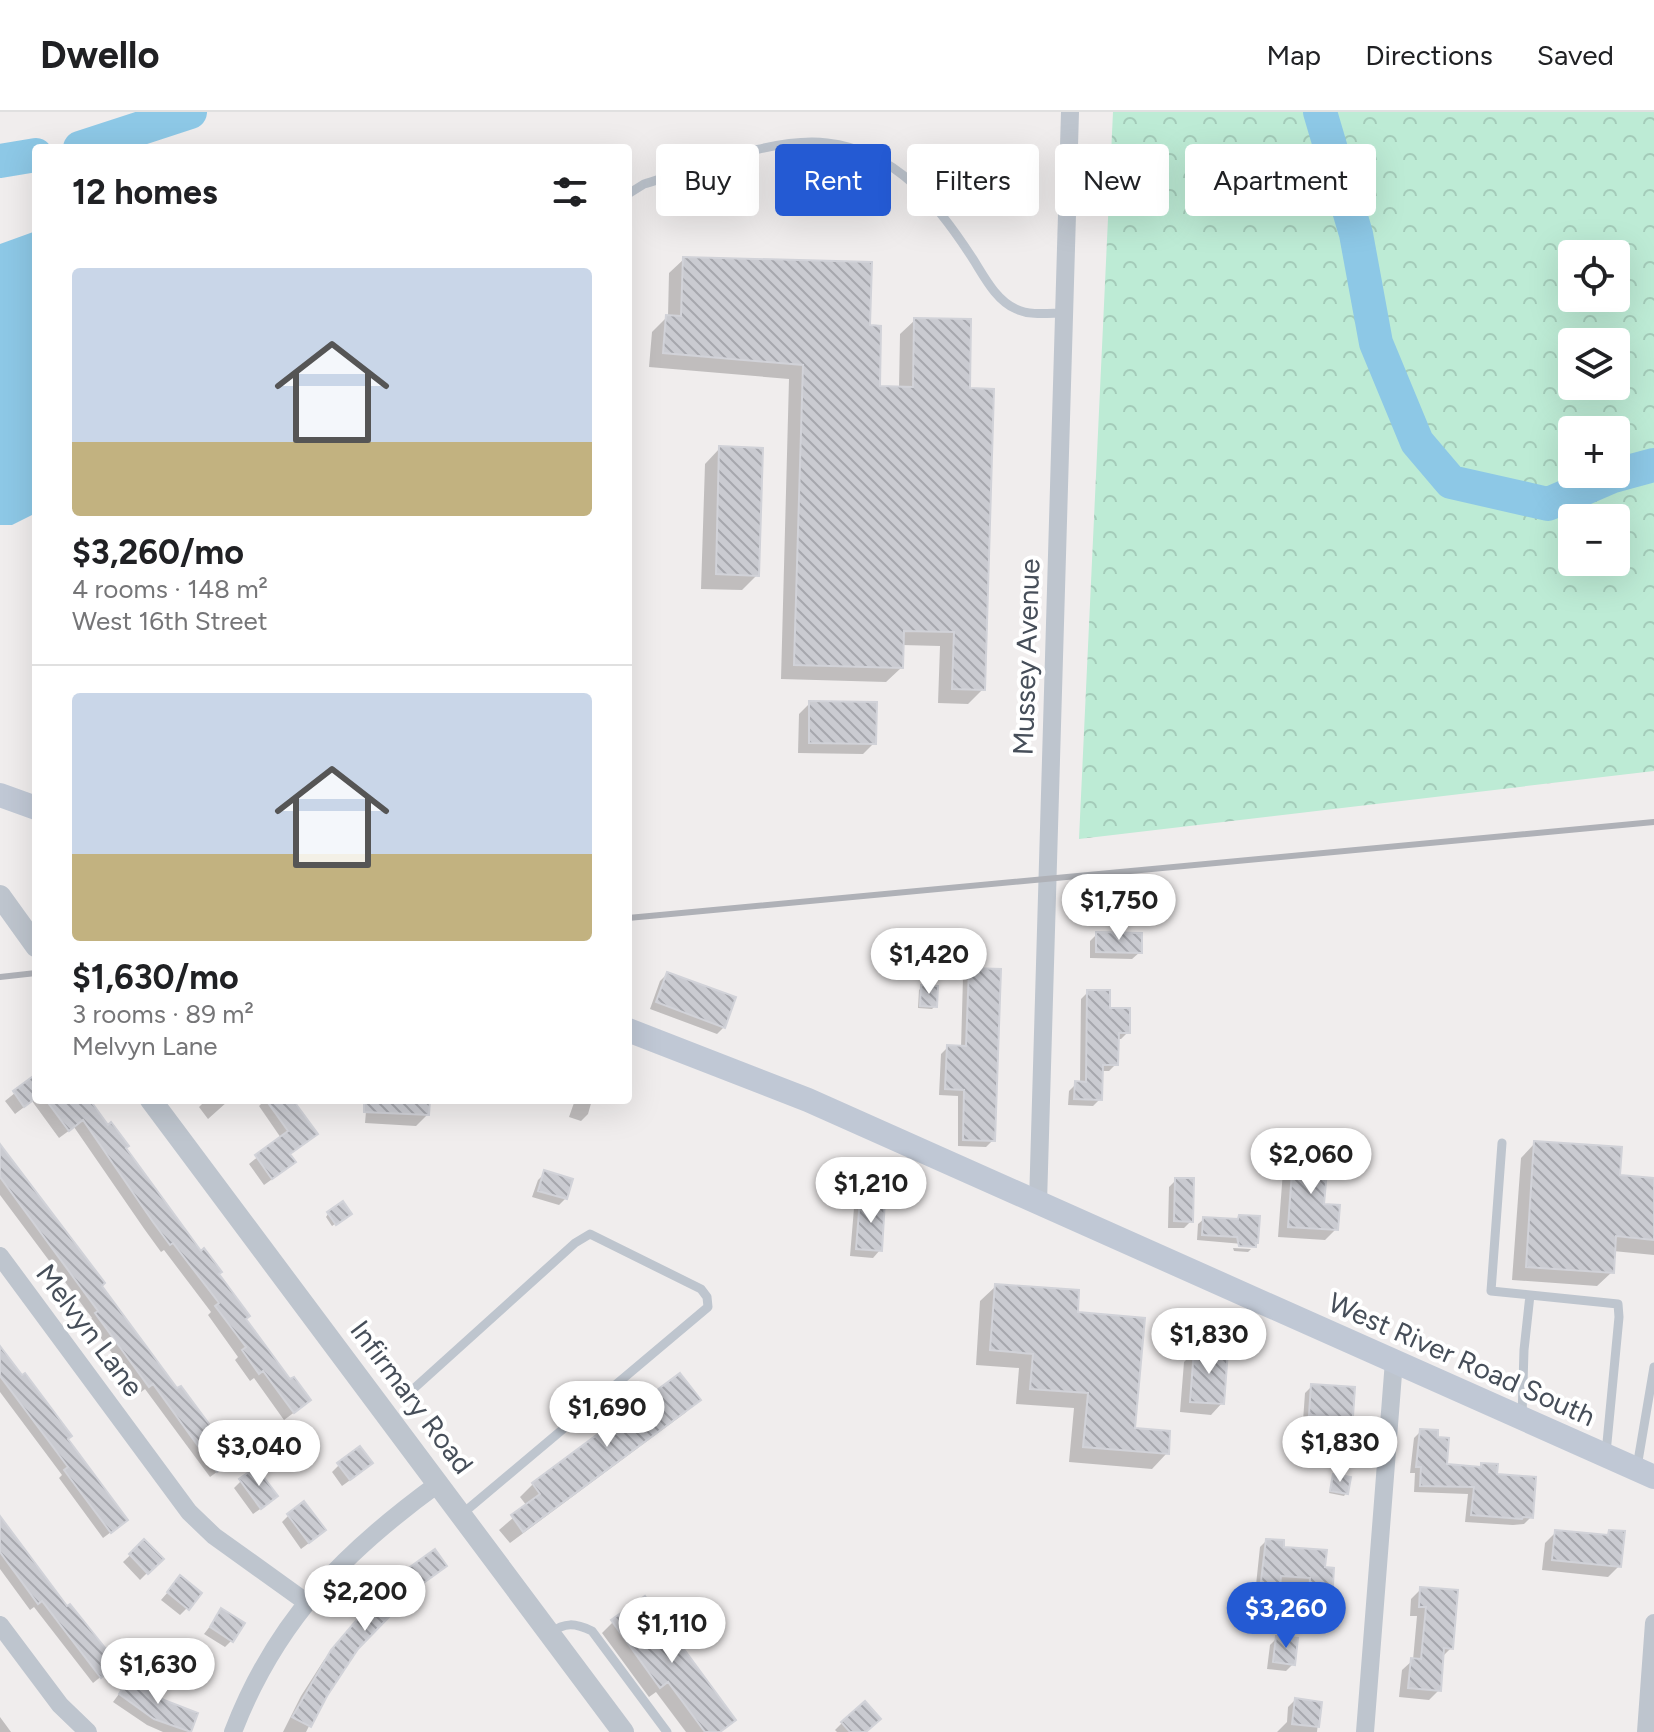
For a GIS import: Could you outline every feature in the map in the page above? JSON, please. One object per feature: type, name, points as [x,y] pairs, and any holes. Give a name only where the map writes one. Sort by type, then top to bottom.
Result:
[{"type":"main road","points":[[0,795],[32,807]]},
{"type":"main road","name":"West River Road South","points":[[632,1032],[808,1100],[1645,1474]]},
{"type":"street","name":"Mussey Avenue","points":[[1038,1203],[1070,112]]},
{"type":"street","points":[[0,896],[32,940]]},
{"type":"street","name":"Infirmary Road","points":[[154,1104],[623,1732]]},
{"type":"street","name":"Melvyn Lane","points":[[0,1256],[189,1512],[214,1536],[306,1602]]},
{"type":"street","points":[[1365,1732],[1394,1361]]},
{"type":"street","points":[[233,1732],[260,1673],[306,1602],[334,1569],[365,1540],[439,1483]]},
{"type":"street","points":[[1646,1732],[1654,1623]]},
{"type":"street","points":[[0,1625],[60,1705],[88,1732]]},
{"type":"lane","points":[[632,192],[644,184],[775,145],[824,142],[852,148],[894,168],[927,195],[998,297],[1017,310],[1065,313]]},
{"type":"lane","points":[[1502,1143],[1491,1291],[1618,1304],[1617,1346],[1605,1456]]},
{"type":"lane","points":[[410,1392],[575,1243],[590,1234],[701,1289],[707,1297],[708,1307],[462,1514]]},
{"type":"lane","points":[[1522,1420],[1524,1350],[1530,1295]]},
{"type":"lane","points":[[1645,1474],[1654,1367]]},
{"type":"lane","points":[[550,1633],[561,1625],[578,1625],[592,1631],[667,1732]]},
{"type":"green space","points":[[1113,112],[1654,112],[1654,771],[1079,839],[1108,216],[1169,216],[1169,144],[1112,144]]},
{"type":"water","points":[[32,232],[32,515],[12,525],[0,525],[0,244]]},
{"type":"building","points":[[683,257],[872,262],[870,325],[881,326],[880,386],[913,387],[914,318],[971,319],[970,388],[994,389],[985,690],[952,689],[954,632],[904,631],[903,668],[794,665],[803,365],[663,353],[666,315],[681,316]]},
{"type":"building","points":[[719,446],[763,448],[759,576],[716,574]]},
{"type":"building","points":[[809,701],[877,702],[876,744],[809,743]]},
{"type":"building","points":[[1096,932],[1142,933],[1142,953],[1096,952]]},
{"type":"building","points":[[969,968],[1001,969],[995,1141],[963,1140],[964,1090],[945,1089],[947,1045],[966,1046]]},
{"type":"building","points":[[667,972],[736,997],[725,1028],[656,1002]]},
{"type":"building","points":[[921,985],[938,986],[937,1007],[920,1006]]},
{"type":"building","points":[[1087,990],[1110,990],[1110,1008],[1130,1008],[1130,1033],[1119,1033],[1118,1065],[1103,1065],[1102,1100],[1074,1099],[1075,1081],[1086,1082]]},
{"type":"building","points":[[32,1077],[32,1101],[24,1107],[13,1091]]},
{"type":"building","points":[[49,1104],[93,1104],[108,1125],[111,1122],[129,1146],[126,1148],[201,1251],[204,1248],[222,1272],[219,1274],[250,1316],[246,1319],[290,1379],[294,1377],[311,1400],[294,1413],[263,1371],[259,1374],[242,1350],[246,1347],[215,1306],[219,1303],[173,1243],[170,1245],[83,1120],[69,1131]]},
{"type":"building","points":[[269,1104],[296,1104],[318,1134],[290,1154],[296,1162],[272,1179],[255,1155],[288,1131]]},
{"type":"building","points":[[364,1104],[430,1104],[429,1115],[364,1112]]},
{"type":"building","points":[[1534,1141],[1622,1147],[1620,1175],[1654,1178],[1654,1240],[1616,1236],[1614,1273],[1526,1267]]},
{"type":"building","points":[[0,1144],[105,1283],[102,1286],[177,1388],[181,1386],[235,1459],[217,1472],[153,1384],[149,1387],[0,1177]]},
{"type":"building","points":[[1293,1157],[1328,1160],[1324,1204],[1340,1205],[1338,1230],[1288,1227]]},
{"type":"building","points":[[544,1170],[573,1179],[567,1199],[538,1191]]},
{"type":"building","points":[[1175,1178],[1194,1178],[1193,1222],[1174,1221]]},
{"type":"building","points":[[860,1199],[885,1200],[882,1251],[856,1249]]},
{"type":"building","points":[[343,1201],[352,1214],[336,1225],[327,1212]]},
{"type":"building","points":[[1239,1215],[1260,1216],[1256,1247],[1239,1246],[1237,1237],[1202,1235],[1203,1217],[1238,1219]]},
{"type":"building","points":[[995,1284],[1079,1290],[1078,1312],[1145,1318],[1135,1428],[1170,1431],[1169,1454],[1083,1447],[1088,1393],[1030,1389],[1033,1354],[990,1350]]},
{"type":"building","points":[[0,1346],[22,1375],[25,1373],[72,1436],[68,1439],[128,1520],[111,1533],[64,1470],[68,1467],[0,1376]]},
{"type":"building","points":[[1194,1349],[1228,1351],[1224,1404],[1190,1402]]},
{"type":"building","points":[[680,1373],[701,1400],[523,1532],[511,1515],[540,1494],[532,1483]]},
{"type":"building","points":[[1311,1384],[1355,1387],[1352,1431],[1346,1458],[1330,1456],[1332,1417],[1309,1415]]},
{"type":"building","points":[[1420,1429],[1438,1430],[1438,1437],[1449,1438],[1447,1464],[1481,1467],[1481,1463],[1498,1464],[1497,1474],[1536,1477],[1533,1518],[1471,1515],[1474,1487],[1420,1486],[1421,1467],[1416,1467]]},
{"type":"building","points":[[360,1446],[373,1463],[350,1480],[337,1463]]},
{"type":"building","points":[[256,1467],[278,1496],[261,1509],[239,1479]]},
{"type":"building","points":[[1333,1474],[1351,1477],[1348,1494],[1330,1491]]},
{"type":"building","points":[[304,1501],[326,1530],[309,1543],[287,1514]]},
{"type":"building","points":[[0,1516],[67,1606],[70,1604],[118,1664],[101,1678],[42,1601],[38,1604],[0,1552]]},
{"type":"building","points":[[1555,1530],[1608,1535],[1609,1530],[1625,1531],[1621,1567],[1552,1560]]},
{"type":"building","points":[[144,1539],[164,1559],[148,1574],[129,1554]]},
{"type":"building","points":[[1266,1539],[1284,1540],[1284,1547],[1327,1550],[1325,1567],[1334,1568],[1331,1618],[1308,1616],[1310,1578],[1281,1576],[1279,1600],[1259,1598]]},
{"type":"building","points":[[435,1549],[447,1566],[418,1587],[358,1649],[311,1727],[292,1717],[331,1650],[403,1572]]},
{"type":"building","points":[[180,1575],[202,1593],[189,1610],[167,1592]]},
{"type":"building","points":[[1420,1587],[1458,1590],[1453,1649],[1444,1648],[1441,1691],[1408,1688],[1411,1658],[1421,1659],[1426,1607],[1419,1607]]},
{"type":"building","points":[[645,1596],[736,1720],[720,1732],[705,1732],[668,1682],[660,1688],[611,1620]]},
{"type":"building","points":[[221,1608],[245,1623],[233,1642],[210,1627]]},
{"type":"building","points":[[1276,1636],[1298,1638],[1295,1665],[1273,1662]]},
{"type":"building","points":[[131,1676],[164,1700],[198,1713],[191,1732],[154,1719],[119,1694]]},
{"type":"building","points":[[1295,1698],[1322,1702],[1319,1727],[1292,1724]]},
{"type":"building","points":[[865,1701],[881,1719],[866,1732],[850,1732],[841,1722]]},
{"type":"waterway","points":[[92,144],[190,112]]},
{"type":"waterway","points":[[1320,112],[1356,234],[1376,343],[1417,442],[1451,482],[1548,504],[1613,476],[1654,465]]},
{"type":"waterway","points":[[0,161],[32,156]]},
{"type":"railway","points":[[632,918],[1654,822]]},
{"type":"railway","points":[[0,977],[32,973]]}]
